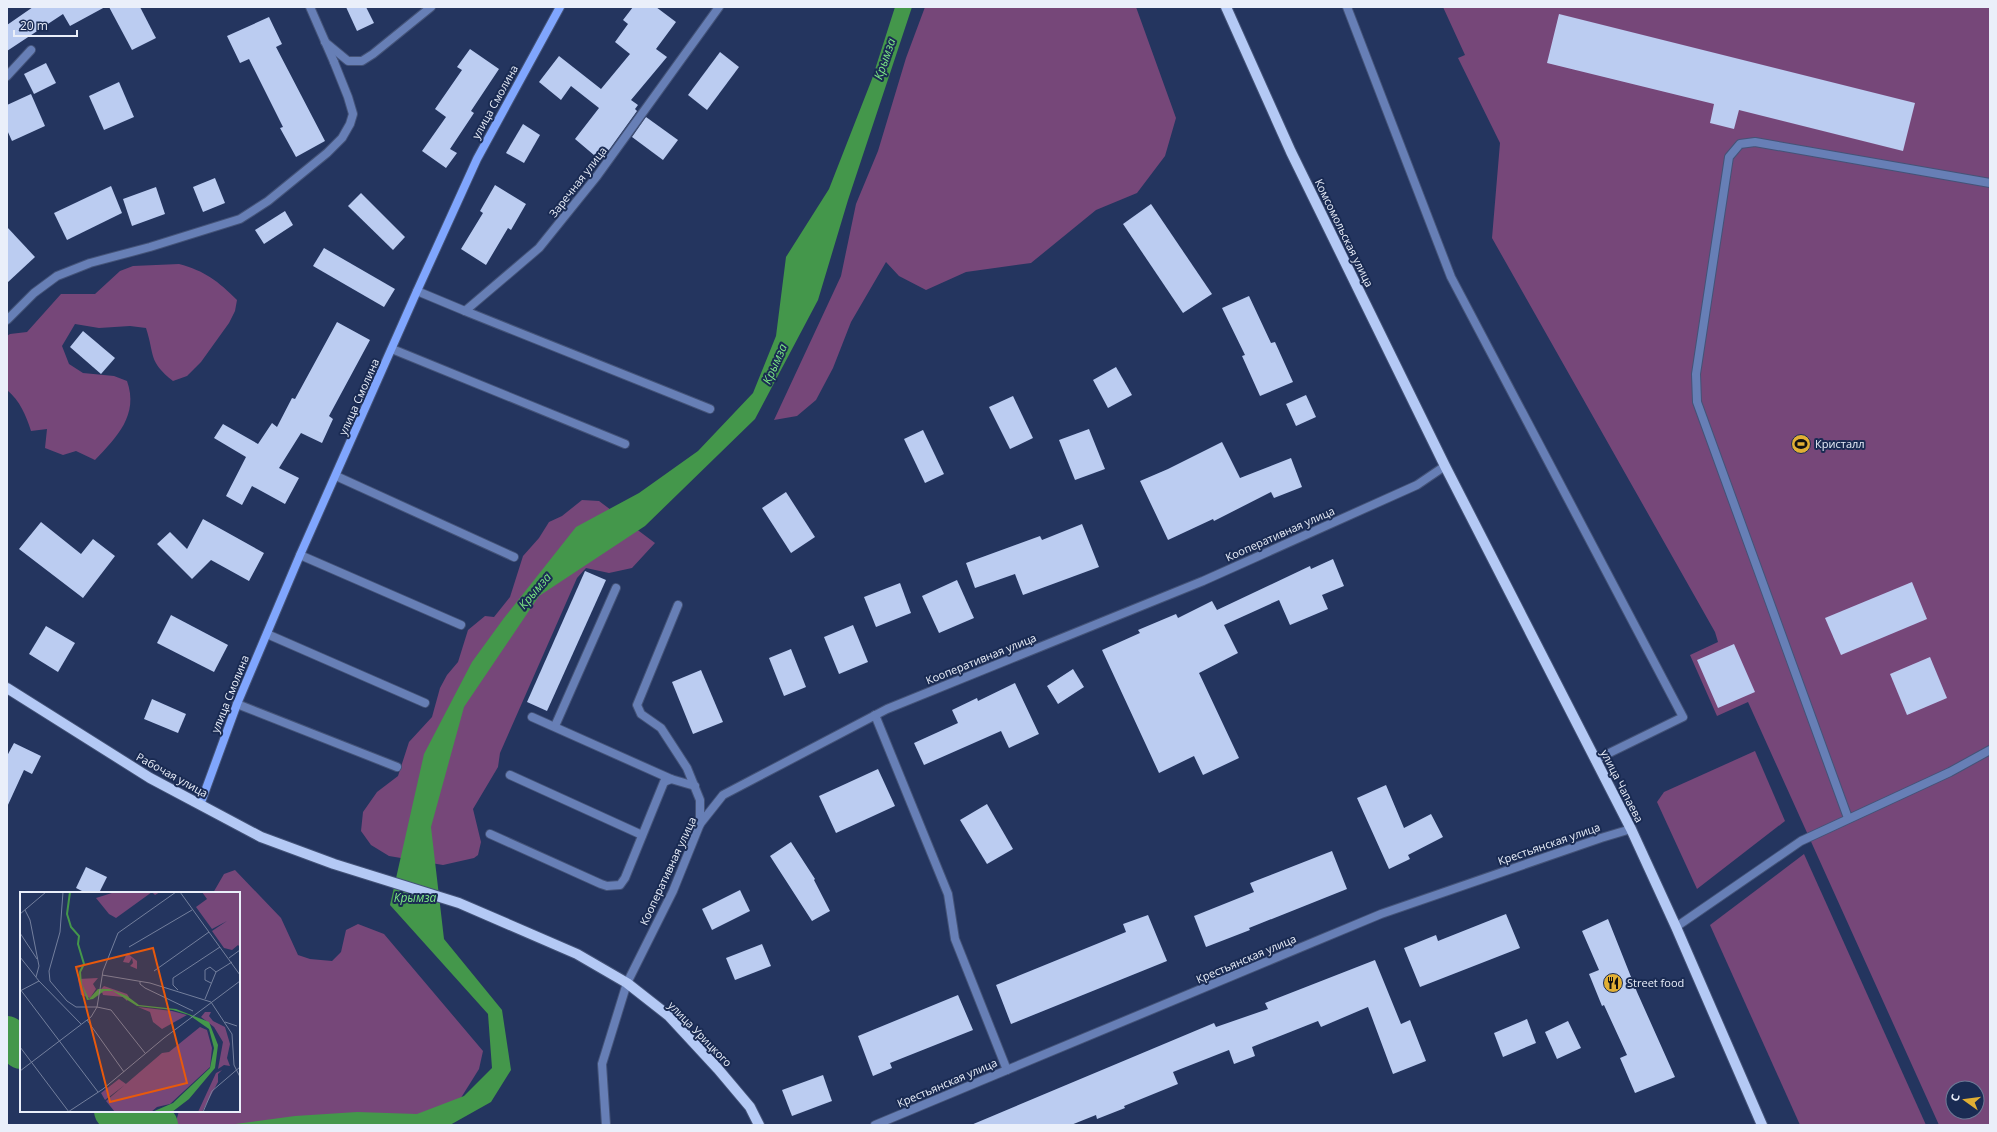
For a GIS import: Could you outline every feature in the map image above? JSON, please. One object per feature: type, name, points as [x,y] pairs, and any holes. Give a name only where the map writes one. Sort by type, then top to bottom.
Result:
[{"type":"main road","name":"Комсомольская улица","points":[[1226,7],[1291,152],[1445,466]]},
{"type":"main road","name":"улица Чапаева","points":[[1445,466],[1631,829],[1676,927],[1762,1125]]},
{"type":"main road","name":"Рабочая улица","points":[[7,688],[150,778],[261,837],[334,864],[459,903]]},
{"type":"main road","name":"улица Урицкого","points":[[459,903],[577,954],[627,983],[669,1016],[718,1069],[750,1107],[759,1125]]},
{"type":"street","points":[[7,320],[34,293],[57,276],[90,263],[150,247],[240,219],[268,201],[342,138],[350,124],[353,114],[348,96],[310,7]]},
{"type":"street","points":[[325,42],[348,62],[362,61],[403,31],[431,7]]},
{"type":"street","name":"улица Смолина","points":[[200,805],[237,704],[300,555],[417,291],[477,159],[560,7]]},
{"type":"street","name":"Заречная улица","points":[[465,311],[539,248],[597,176],[720,7]]},
{"type":"street","points":[[1347,7],[1451,277],[1683,717],[1595,760]]},
{"type":"street","points":[[7,76],[31,50]]},
{"type":"street","points":[[1848,818],[1697,402],[1696,374],[1729,158],[1740,144],[1755,142],[1990,183]]},
{"type":"street","points":[[417,291],[710,409]]},
{"type":"street","points":[[392,349],[625,444]]},
{"type":"street","name":"Кооперативная улица","points":[[606,1125],[602,1064],[627,983],[673,890],[700,824],[723,795],[875,715],[1203,581],[1417,485],[1445,466]]},
{"type":"street","points":[[336,476],[514,557]]},
{"type":"street","points":[[300,555],[461,626]]},
{"type":"street","points":[[555,726],[616,588]]},
{"type":"street","points":[[678,605],[637,705],[641,714],[661,728],[687,768],[700,800],[700,824]]},
{"type":"street","points":[[267,634],[425,703]]},
{"type":"street","points":[[237,704],[397,767]]},
{"type":"street","points":[[875,715],[948,894],[955,938],[1007,1070]]},
{"type":"street","points":[[532,717],[671,779],[695,786]]},
{"type":"street","points":[[1676,927],[1801,841],[1950,772],[1990,750]]},
{"type":"street","points":[[510,775],[642,835]]},
{"type":"street","points":[[490,834],[607,886],[620,885],[625,878],[664,782],[671,779]]},
{"type":"street","name":"Крестьянская улица","points":[[875,1125],[1381,914],[1631,829]]},
{"type":"shaded area","points":[[925,7],[1136,7],[1176,118],[1165,156],[1137,193],[1096,210],[1031,263],[966,272],[926,290],[899,276],[886,262],[851,322],[833,368],[816,400],[797,416],[774,420],[841,276],[856,204],[878,151],[906,58]]},
{"type":"shaded area","name":"Кристалл","points":[[1443,7],[1990,7],[1990,1125],[1939,1125],[1748,702],[1717,716],[1690,655],[1718,642],[1715,632],[1492,238],[1500,143],[1458,58],[1465,55]]},
{"type":"shaded area","points":[[179,264],[204,273],[224,287],[237,300],[235,311],[229,323],[201,362],[187,376],[173,381],[156,363],[146,328],[130,326],[99,328],[75,324],[62,346],[69,364],[83,373],[114,376],[127,381],[130,393],[128,415],[118,434],[95,460],[76,451],[63,455],[45,448],[47,429],[31,431],[22,409],[16,399],[7,390],[7,336],[10,334],[27,332],[61,294],[95,294],[120,271],[133,266]]},
{"type":"shaded area","points":[[582,500],[599,501],[655,543],[632,568],[609,573],[586,568],[577,578],[500,753],[498,767],[473,809],[481,842],[478,855],[474,858],[443,865],[389,856],[371,845],[361,831],[363,812],[377,792],[398,776],[409,742],[432,717],[440,688],[447,675],[458,662],[468,630],[485,616],[494,617],[510,597],[523,556],[539,538],[549,522],[562,516]]},
{"type":"shaded area","points":[[1755,751],[1785,821],[1697,889],[1657,802],[1664,792]]},
{"type":"shaded area","points":[[1804,854],[1926,1125],[1800,1125],[1710,925]]},
{"type":"shaded area","points":[[235,870],[281,918],[298,955],[310,959],[332,961],[341,952],[346,930],[358,924],[384,934],[483,1051],[479,1069],[444,1125],[175,1125],[179,1112],[240,1112],[240,892],[214,892],[224,874]]},
{"type":"water","name":"Крымза","points":[[895,7],[912,7],[848,200],[818,300],[755,419],[645,526],[539,596],[464,707],[431,827],[444,939],[502,1010],[511,1070],[491,1102],[450,1125],[228,1125],[295,1116],[357,1112],[417,1114],[464,1096],[492,1068],[488,1014],[390,905],[424,754],[472,662],[504,618],[576,527],[639,493],[698,451],[753,393],[776,336],[786,257],[829,189],[872,79]]},
{"type":"building","points":[[33,7],[105,7],[70,26],[63,14],[7,51],[7,25]]},
{"type":"building","points":[[109,7],[140,7],[156,38],[132,50]]},
{"type":"building","points":[[346,7],[366,7],[374,23],[357,31]]},
{"type":"building","points":[[633,7],[656,7],[676,22],[656,49],[667,57],[631,100],[638,105],[635,109],[637,111],[601,161],[575,139],[599,108],[571,86],[561,100],[539,82],[559,56],[601,89],[630,54],[615,42],[628,24],[623,20]]},
{"type":"building","points":[[1559,14],[1915,103],[1903,151],[1739,110],[1734,129],[1710,123],[1714,104],[1547,63]]},
{"type":"building","points":[[269,17],[282,44],[276,47],[325,141],[296,157],[280,128],[283,127],[249,59],[240,63],[227,36]]},
{"type":"building","points":[[470,49],[499,69],[471,111],[474,113],[450,149],[457,153],[446,168],[422,151],[446,117],[435,109],[462,70],[457,67]]},
{"type":"building","points":[[720,52],[739,67],[707,110],[688,95]]},
{"type":"building","points":[[46,63],[56,83],[34,94],[24,74]]},
{"type":"building","points":[[119,82],[134,117],[104,130],[89,96]]},
{"type":"building","points":[[31,94],[45,126],[12,141],[7,130],[7,105]]},
{"type":"building","points":[[646,117],[678,140],[663,160],[632,137]]},
{"type":"building","points":[[523,124],[540,135],[524,163],[506,153]]},
{"type":"building","points":[[215,178],[225,203],[203,212],[193,187]]},
{"type":"building","points":[[495,185],[526,204],[511,230],[508,228],[486,265],[461,249],[483,213],[480,211]]},
{"type":"building","points":[[111,186],[122,213],[67,240],[54,213]]},
{"type":"building","points":[[156,187],[165,214],[132,226],[123,199]]},
{"type":"building","points":[[361,193],[405,237],[393,250],[348,206]]},
{"type":"building","points":[[1151,204],[1212,294],[1183,313],[1123,224]]},
{"type":"building","points":[[285,211],[293,225],[264,244],[255,230]]},
{"type":"building","points":[[7,227],[35,257],[7,283]]},
{"type":"building","points":[[324,248],[395,289],[384,307],[313,266]]},
{"type":"building","points":[[1249,296],[1271,343],[1275,342],[1293,382],[1260,396],[1242,356],[1245,355],[1222,308]]},
{"type":"building","points":[[337,322],[370,340],[329,416],[333,419],[322,443],[301,433],[279,468],[299,478],[285,504],[252,486],[242,505],[226,496],[246,457],[214,438],[223,424],[258,444],[272,423],[277,427],[292,398],[295,399]]},
{"type":"building","points":[[83,331],[115,358],[101,374],[70,347]]},
{"type":"building","points":[[1116,367],[1132,395],[1108,408],[1093,380]]},
{"type":"building","points":[[1306,395],[1316,417],[1296,426],[1286,404]]},
{"type":"building","points":[[1013,396],[1033,438],[1010,449],[989,407]]},
{"type":"building","points":[[1089,429],[1105,469],[1075,480],[1059,440]]},
{"type":"building","points":[[923,430],[944,474],[925,483],[904,439]]},
{"type":"building","points":[[1222,442],[1240,478],[1291,458],[1302,487],[1274,498],[1271,492],[1214,521],[1213,519],[1168,540],[1140,481]]},
{"type":"building","points":[[786,492],[815,537],[791,553],[762,508]]},
{"type":"building","points":[[203,519],[264,553],[249,581],[211,560],[192,579],[157,544],[170,532],[187,549]]},
{"type":"building","points":[[41,522],[81,554],[93,539],[115,556],[83,598],[19,549]]},
{"type":"building","points":[[1082,524],[1099,567],[1023,595],[1015,574],[975,588],[966,563],[1040,536],[1042,540]]},
{"type":"building","points":[[1333,559],[1344,586],[1322,595],[1328,609],[1290,625],[1279,600],[1224,625],[1238,653],[1199,673],[1239,758],[1203,775],[1194,756],[1159,773],[1102,650],[1140,633],[1138,630],[1176,614],[1178,618],[1212,601],[1217,610],[1310,566],[1311,569]]},
{"type":"building","points":[[585,571],[606,580],[547,711],[527,702]]},
{"type":"building","points":[[957,580],[974,618],[939,633],[922,596]]},
{"type":"building","points":[[1912,582],[1927,619],[1841,655],[1825,618]]},
{"type":"building","points":[[900,583],[911,613],[876,627],[864,597]]},
{"type":"building","points":[[171,615],[228,645],[214,672],[157,643]]},
{"type":"building","points":[[853,625],[868,662],[839,674],[824,637]]},
{"type":"building","points":[[46,626],[75,643],[58,672],[29,654]]},
{"type":"building","points":[[1734,644],[1755,692],[1718,708],[1697,660]]},
{"type":"building","points":[[791,649],[806,687],[784,696],[769,658]]},
{"type":"building","points":[[1930,657],[1947,698],[1907,715],[1890,674]]},
{"type":"building","points":[[1073,669],[1084,687],[1058,704],[1047,686]]},
{"type":"building","points":[[701,670],[723,722],[693,734],[672,682]]},
{"type":"building","points":[[1015,683],[1039,734],[1009,748],[1001,731],[924,765],[914,743],[958,723],[952,710],[977,698],[978,701]]},
{"type":"building","points":[[152,699],[186,714],[178,733],[144,719]]},
{"type":"building","points":[[14,743],[41,756],[32,774],[24,770],[7,807],[7,756]]},
{"type":"building","points":[[878,769],[895,806],[836,833],[819,796]]},
{"type":"building","points":[[1386,785],[1404,828],[1431,814],[1443,837],[1408,855],[1410,859],[1389,869],[1357,798]]},
{"type":"building","points":[[987,804],[1013,849],[987,864],[960,820]]},
{"type":"building","points":[[791,842],[815,879],[814,880],[830,911],[812,921],[770,856]]},
{"type":"building","points":[[1332,851],[1347,889],[1249,928],[1250,930],[1206,947],[1194,916],[1254,892],[1250,883]]},
{"type":"building","points":[[86,867],[107,877],[100,892],[84,892],[76,888]]},
{"type":"building","points":[[740,890],[750,911],[712,930],[702,909]]},
{"type":"building","points":[[1506,914],[1520,948],[1420,987],[1404,948],[1436,935],[1438,941]]},
{"type":"building","points":[[1148,915],[1167,961],[1011,1024],[996,985],[1126,932],[1123,924]]},
{"type":"building","points":[[1608,919],[1637,992],[1675,1077],[1635,1093],[1620,1058],[1627,1055],[1604,1005],[1602,1006],[1589,974],[1599,970],[1582,931]]},
{"type":"building","points":[[762,944],[771,966],[735,980],[726,958]]},
{"type":"building","points":[[1375,960],[1401,1024],[1410,1020],[1426,1061],[1393,1074],[1368,1007],[1321,1027],[1318,1021],[1252,1047],[1255,1056],[1234,1064],[1229,1050],[1173,1072],[1178,1084],[1124,1106],[1125,1108],[1097,1119],[1096,1115],[1071,1125],[971,1125],[1214,1023],[1216,1027],[1268,1009],[1265,1003]]},
{"type":"building","points":[[958,995],[973,1030],[890,1063],[892,1068],[873,1076],[858,1036]]},
{"type":"building","points":[[1527,1019],[1536,1043],[1503,1057],[1494,1033]]},
{"type":"building","points":[[1568,1021],[1581,1048],[1557,1059],[1545,1032]]},
{"type":"building","points":[[823,1075],[832,1101],[792,1116],[782,1090]]},
{"type":"waterway","name":"Крымза","points":[[7,1035],[20,1049]]},
{"type":"waterway","name":"Крымза","points":[[116,1112],[159,1125]]},
{"type":"place","name":"Кристалл","points":[[1801,444]]},
{"type":"place","name":"Street food","points":[[1613,983]]}]
